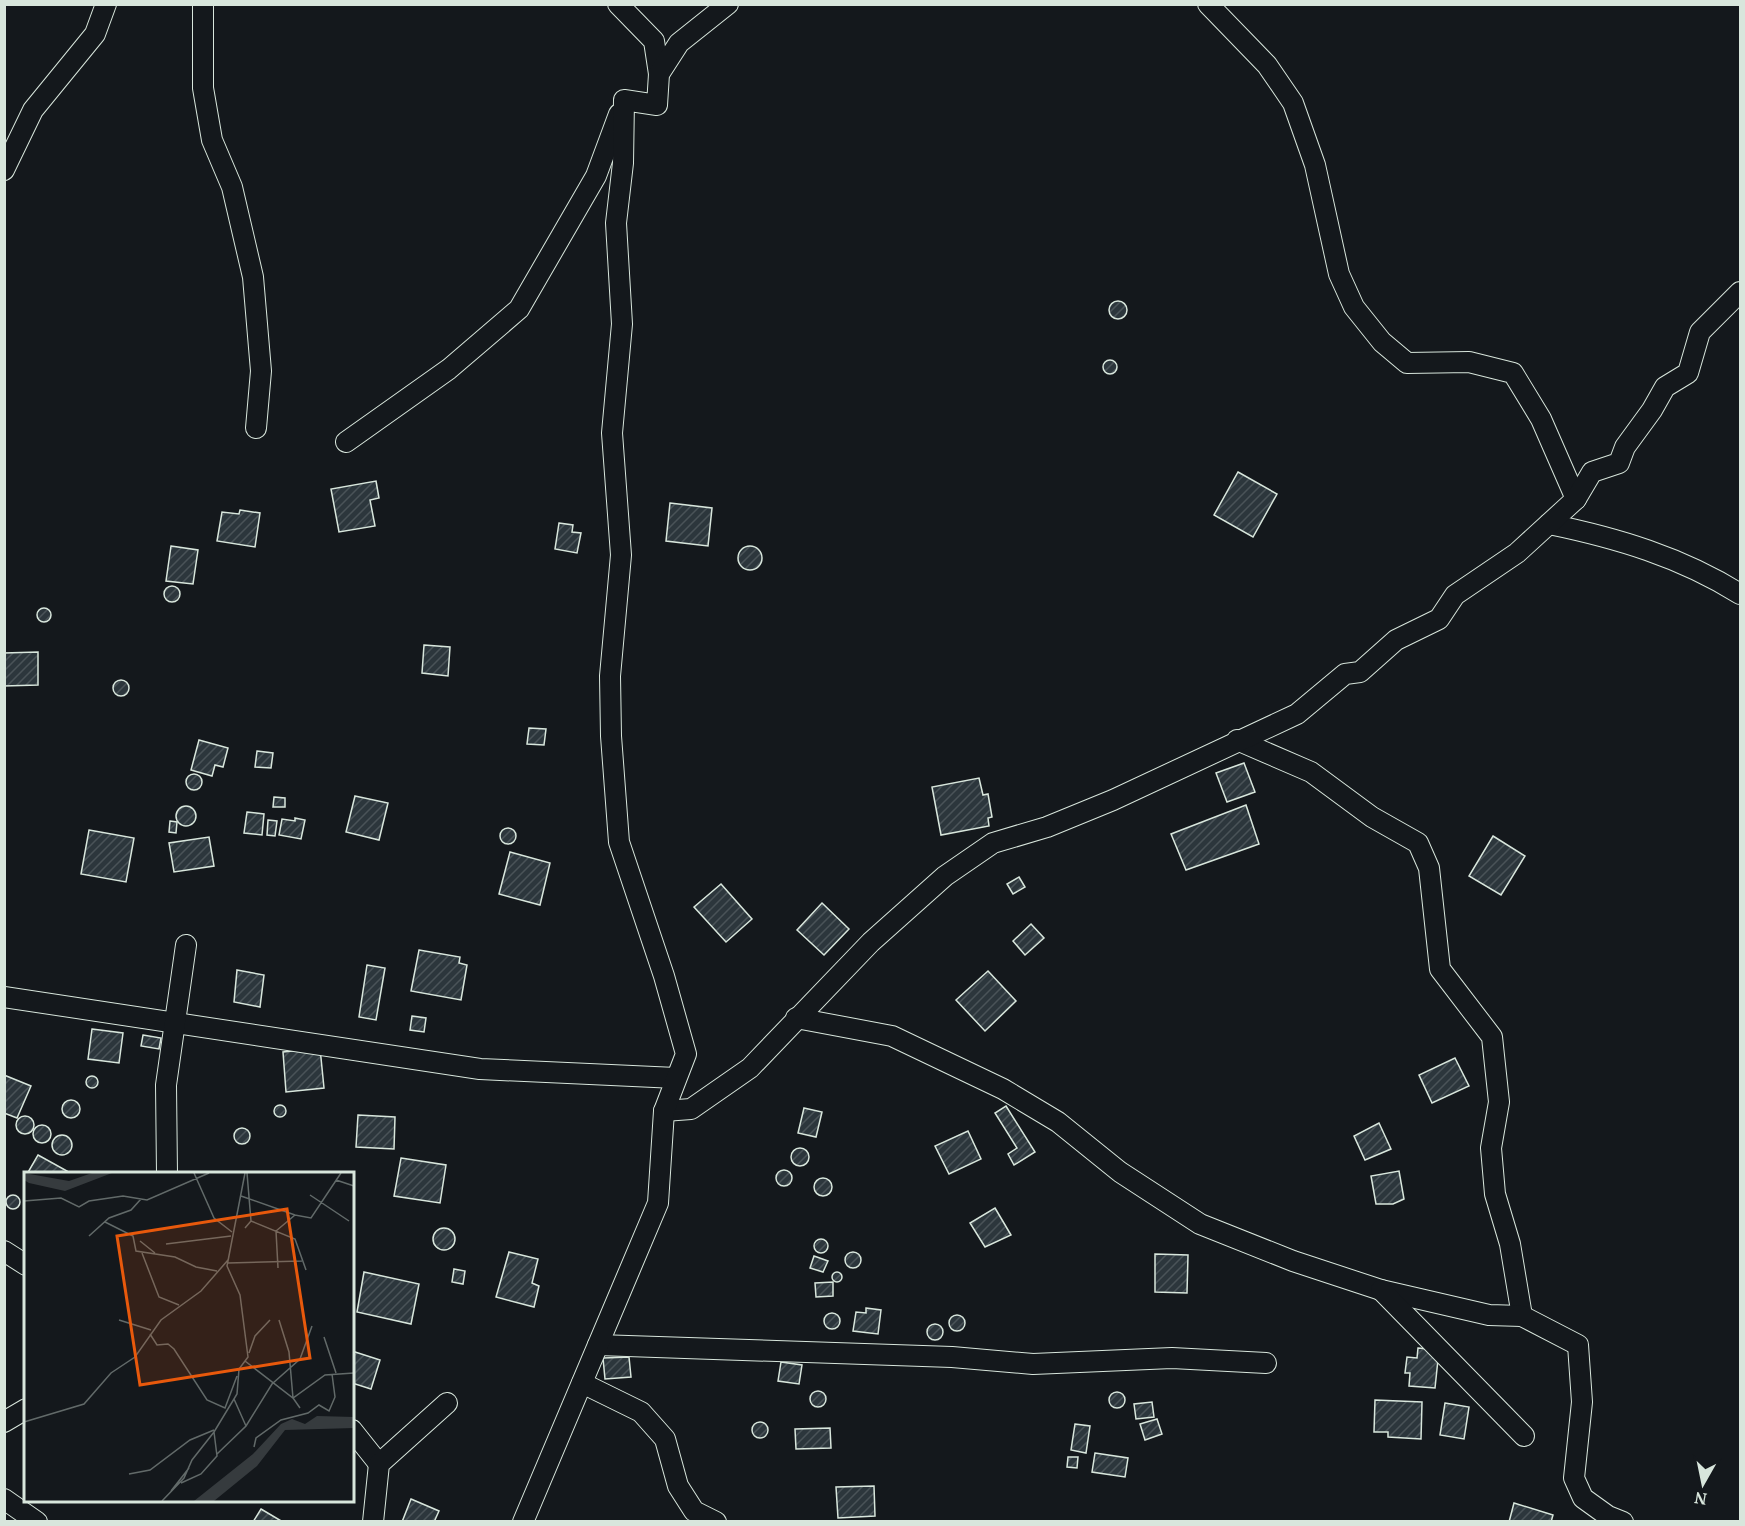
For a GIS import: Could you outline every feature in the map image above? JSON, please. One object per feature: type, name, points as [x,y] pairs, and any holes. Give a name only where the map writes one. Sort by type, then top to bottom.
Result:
[{"type":"street","points":[[4,171],[33,110],[95,34],[106,4]]},
{"type":"street","points":[[203,4],[203,88],[212,140],[232,187],[253,277],[261,371],[256,428]]},
{"type":"street","points":[[618,4],[654,41],[658,74],[657,105],[624,100]]},
{"type":"street","points":[[658,74],[679,43],[728,4]]},
{"type":"street","points":[[1208,4],[1267,65],[1293,103],[1315,165],[1339,274],[1354,307],[1382,342],[1407,363],[1469,362],[1513,373],[1541,419],[1576,500]]},
{"type":"street","points":[[346,442],[449,369],[519,309],[596,176],[624,100]]},
{"type":"street","points":[[523,1521],[658,1203],[664,1111],[686,1054],[664,976],[619,842],[611,736],[610,676],[621,555],[612,434],[622,324],[616,223],[623,163],[624,100]]},
{"type":"street","points":[[664,1111],[692,1109],[740,1075],[871,942],[945,876],[993,843],[1047,827],[1113,800],[1237,740],[1297,714],[1345,674],[1360,672],[1396,640],[1438,619],[1455,595],[1517,554],[1576,500],[1592,472],[1618,463],[1625,447],[1652,410],[1665,387],[1688,373],[1700,332],[1740,292]]},
{"type":"street","points":[[1549,524],[1613,538],[1658,553],[1715,578],[1740,594]]},
{"type":"street","points":[[1237,740],[1311,772],[1372,817],[1418,843],[1429,868],[1440,969],[1492,1037],[1499,1102],[1491,1148],[1495,1194],[1510,1244],[1522,1316]]},
{"type":"street","points":[[167,1172],[165,1085],[186,945]]},
{"type":"street","points":[[4,997],[480,1069],[676,1078]]},
{"type":"street","points":[[796,1018],[892,1036],[1003,1089],[1058,1122],[1120,1172],[1200,1224],[1293,1261],[1381,1290],[1490,1315],[1522,1316],[1578,1345],[1581,1402],[1574,1478],[1583,1498],[1608,1516],[1623,1521]]},
{"type":"street","points":[[4,1251],[24,1264]]},
{"type":"street","points":[[1381,1290],[1524,1436]]},
{"type":"street","points":[[598,1345],[952,1357],[1033,1364],[1172,1358],[1266,1364]]},
{"type":"street","points":[[582,1383],[641,1412],[665,1439],[678,1486],[694,1511],[716,1521]]},
{"type":"street","points":[[373,1521],[379,1464],[447,1403]]},
{"type":"street","points":[[4,1422],[24,1409]]},
{"type":"street","points":[[354,1433],[379,1464]]},
{"type":"street","points":[[4,1499],[37,1521]]},
{"type":"building","points":[[1114,301],[1122,301],[1127,306],[1125,317],[1114,319],[1109,314],[1109,306]]},
{"type":"building","points":[[1110,360],[1115,362],[1117,367],[1115,372],[1110,374],[1105,372],[1103,367],[1105,362]]},
{"type":"building","points":[[1238,472],[1277,494],[1253,537],[1214,515]]},
{"type":"building","points":[[376,481],[379,498],[370,500],[375,526],[339,532],[331,489]]},
{"type":"building","points":[[670,503],[712,508],[708,546],[666,541]]},
{"type":"building","points":[[240,510],[260,513],[255,547],[217,541],[222,512],[239,514]]},
{"type":"building","points":[[559,523],[573,525],[572,532],[581,533],[577,553],[555,549]]},
{"type":"building","points":[[171,546],[198,550],[193,584],[166,581]]},
{"type":"building","points":[[750,546],[758,550],[762,558],[758,566],[750,570],[742,566],[738,558],[742,550]]},
{"type":"building","points":[[169,586],[175,586],[180,594],[178,600],[169,602],[164,597],[164,591]]},
{"type":"building","points":[[44,608],[49,610],[51,615],[49,620],[44,622],[39,620],[37,615],[39,610]]},
{"type":"building","points":[[424,645],[450,647],[448,676],[422,673]]},
{"type":"building","points":[[38,652],[38,685],[4,686],[4,653]]},
{"type":"building","points":[[121,680],[127,682],[129,688],[127,694],[121,696],[115,694],[113,688],[115,682]]},
{"type":"building","points":[[529,728],[546,729],[544,745],[527,744]]},
{"type":"building","points":[[199,740],[228,748],[223,767],[215,765],[212,776],[191,770]]},
{"type":"building","points":[[257,751],[273,753],[271,768],[255,767]]},
{"type":"building","points":[[1244,763],[1255,792],[1227,802],[1216,773]]},
{"type":"building","points":[[194,774],[202,782],[194,790],[186,782]]},
{"type":"building","points":[[979,778],[983,795],[988,794],[992,817],[988,818],[989,826],[941,835],[932,787]]},
{"type":"building","points":[[355,796],[388,803],[379,840],[346,832]]},
{"type":"building","points":[[274,797],[285,798],[285,807],[273,807]]},
{"type":"building","points":[[1246,805],[1259,844],[1186,870],[1171,834]]},
{"type":"building","points":[[186,806],[193,809],[196,816],[193,823],[186,826],[179,823],[176,816],[179,809]]},
{"type":"building","points":[[247,812],[264,814],[262,835],[244,833]]},
{"type":"building","points":[[295,818],[305,820],[301,839],[279,835],[282,819],[295,821]]},
{"type":"building","points":[[268,820],[277,821],[275,836],[267,835]]},
{"type":"building","points":[[170,821],[177,822],[176,833],[169,832]]},
{"type":"building","points":[[505,828],[511,828],[516,836],[514,842],[505,844],[500,839],[500,833]]},
{"type":"building","points":[[89,830],[134,838],[126,882],[81,874]]},
{"type":"building","points":[[1493,836],[1525,856],[1501,895],[1469,876]]},
{"type":"building","points":[[209,837],[214,866],[174,872],[169,843]]},
{"type":"building","points":[[510,852],[550,863],[540,905],[499,894]]},
{"type":"building","points":[[1019,877],[1025,887],[1013,894],[1007,884]]},
{"type":"building","points":[[721,884],[752,919],[726,942],[694,907]]},
{"type":"building","points":[[822,903],[849,929],[824,955],[797,930]]},
{"type":"building","points":[[1031,924],[1044,938],[1025,955],[1013,941]]},
{"type":"building","points":[[419,950],[460,957],[459,963],[467,965],[461,1000],[411,991]]},
{"type":"building","points":[[367,965],[385,968],[376,1020],[359,1017]]},
{"type":"building","points":[[237,970],[264,975],[260,1007],[234,1002]]},
{"type":"building","points":[[988,971],[1016,1001],[985,1031],[956,1000]]},
{"type":"building","points":[[412,1016],[426,1018],[424,1032],[410,1030]]},
{"type":"building","points":[[92,1029],[123,1033],[119,1063],[88,1059]]},
{"type":"building","points":[[143,1035],[161,1038],[159,1049],[141,1046]]},
{"type":"building","points":[[320,1048],[324,1088],[286,1092],[283,1052]]},
{"type":"building","points":[[1455,1058],[1469,1086],[1432,1103],[1419,1075]]},
{"type":"building","points":[[4,1075],[31,1086],[17,1118],[4,1113]]},
{"type":"building","points":[[94,1076],[98,1082],[94,1088],[90,1088],[86,1080]]},
{"type":"building","points":[[71,1100],[77,1103],[80,1109],[77,1115],[71,1118],[65,1115],[62,1109],[65,1103]]},
{"type":"building","points":[[282,1105],[286,1111],[282,1117],[278,1117],[274,1109]]},
{"type":"building","points":[[1006,1106],[1035,1152],[1014,1165],[1008,1154],[1017,1148],[995,1113]]},
{"type":"building","points":[[804,1108],[822,1112],[816,1137],[798,1133]]},
{"type":"building","points":[[358,1115],[395,1117],[394,1149],[356,1147]]},
{"type":"building","points":[[25,1116],[31,1119],[34,1125],[31,1131],[25,1134],[19,1131],[16,1125],[19,1119]]},
{"type":"building","points":[[1379,1123],[1391,1149],[1365,1160],[1354,1136]]},
{"type":"building","points":[[42,1125],[48,1128],[51,1134],[48,1140],[42,1143],[36,1140],[33,1134],[36,1128]]},
{"type":"building","points":[[239,1128],[245,1128],[250,1136],[248,1142],[239,1144],[234,1139],[234,1133]]},
{"type":"building","points":[[968,1131],[981,1159],[949,1174],[935,1146]]},
{"type":"building","points":[[62,1135],[69,1138],[72,1145],[69,1152],[62,1155],[55,1152],[52,1145],[55,1138]]},
{"type":"building","points":[[800,1148],[806,1151],[809,1157],[806,1163],[800,1166],[794,1163],[791,1157],[794,1151]]},
{"type":"building","points":[[38,1155],[67,1171],[66,1172],[28,1172]]},
{"type":"building","points":[[401,1158],[446,1165],[440,1203],[394,1196]]},
{"type":"building","points":[[784,1170],[792,1178],[784,1186],[776,1178]]},
{"type":"building","points":[[1399,1171],[1404,1199],[1393,1204],[1376,1204],[1371,1176]]},
{"type":"building","points":[[823,1178],[829,1181],[832,1187],[829,1193],[823,1196],[817,1193],[814,1187],[817,1181]]},
{"type":"building","points":[[13,1195],[18,1197],[20,1202],[18,1207],[13,1209],[8,1207],[6,1202],[8,1197]]},
{"type":"building","points":[[995,1208],[1011,1235],[985,1247],[970,1223]]},
{"type":"building","points":[[444,1228],[452,1231],[455,1239],[452,1247],[444,1250],[436,1247],[433,1239],[436,1231]]},
{"type":"building","points":[[821,1239],[826,1241],[828,1246],[826,1251],[821,1253],[816,1251],[814,1246],[816,1241]]},
{"type":"building","points":[[509,1252],[538,1259],[532,1283],[539,1286],[534,1307],[496,1297]]},
{"type":"building","points":[[850,1252],[856,1252],[861,1260],[859,1266],[850,1268],[845,1263],[845,1257]]},
{"type":"building","points":[[1155,1254],[1188,1255],[1187,1293],[1155,1292]]},
{"type":"building","points":[[814,1256],[828,1261],[823,1272],[810,1268]]},
{"type":"building","points":[[454,1269],[465,1271],[463,1284],[452,1282]]},
{"type":"building","points":[[364,1272],[419,1284],[411,1324],[357,1312]]},
{"type":"building","points":[[837,1272],[842,1277],[837,1282],[832,1277]]},
{"type":"building","points":[[833,1282],[833,1296],[816,1297],[815,1283]]},
{"type":"building","points":[[866,1308],[881,1310],[878,1334],[853,1331],[856,1312],[866,1313]]},
{"type":"building","points":[[832,1313],[840,1321],[832,1329],[824,1321]]},
{"type":"building","points":[[957,1315],[965,1323],[957,1331],[949,1323]]},
{"type":"building","points":[[935,1324],[943,1332],[935,1340],[927,1332]]},
{"type":"building","points":[[1418,1348],[1439,1350],[1435,1388],[1409,1386],[1410,1373],[1405,1373],[1407,1357],[1417,1358]]},
{"type":"building","points":[[354,1352],[380,1360],[371,1389],[354,1384]]},
{"type":"building","points":[[629,1357],[631,1377],[605,1379],[603,1358]]},
{"type":"building","points":[[781,1362],[802,1365],[799,1384],[778,1381]]},
{"type":"building","points":[[818,1391],[826,1399],[818,1407],[810,1399]]},
{"type":"building","points":[[1117,1392],[1125,1400],[1117,1408],[1109,1400]]},
{"type":"building","points":[[1375,1400],[1422,1402],[1421,1439],[1388,1437],[1388,1432],[1374,1432]]},
{"type":"building","points":[[1152,1402],[1154,1417],[1136,1419],[1134,1404]]},
{"type":"building","points":[[1445,1403],[1469,1407],[1464,1439],[1440,1435]]},
{"type":"building","points":[[1157,1419],[1162,1434],[1145,1440],[1140,1424]]},
{"type":"building","points":[[760,1422],[768,1430],[760,1438],[752,1430]]},
{"type":"building","points":[[1075,1424],[1090,1426],[1086,1453],[1071,1450]]},
{"type":"building","points":[[830,1428],[831,1448],[796,1449],[795,1429]]},
{"type":"building","points":[[1095,1453],[1128,1458],[1125,1477],[1092,1472]]},
{"type":"building","points":[[1068,1457],[1078,1457],[1077,1468],[1067,1467]]},
{"type":"building","points":[[874,1486],[875,1516],[838,1518],[836,1487]]},
{"type":"building","points":[[411,1499],[439,1511],[434,1522],[402,1522]]},
{"type":"building","points":[[1514,1503],[1553,1515],[1551,1522],[1509,1522]]},
{"type":"building","points":[[261,1509],[283,1522],[253,1522]]}]
